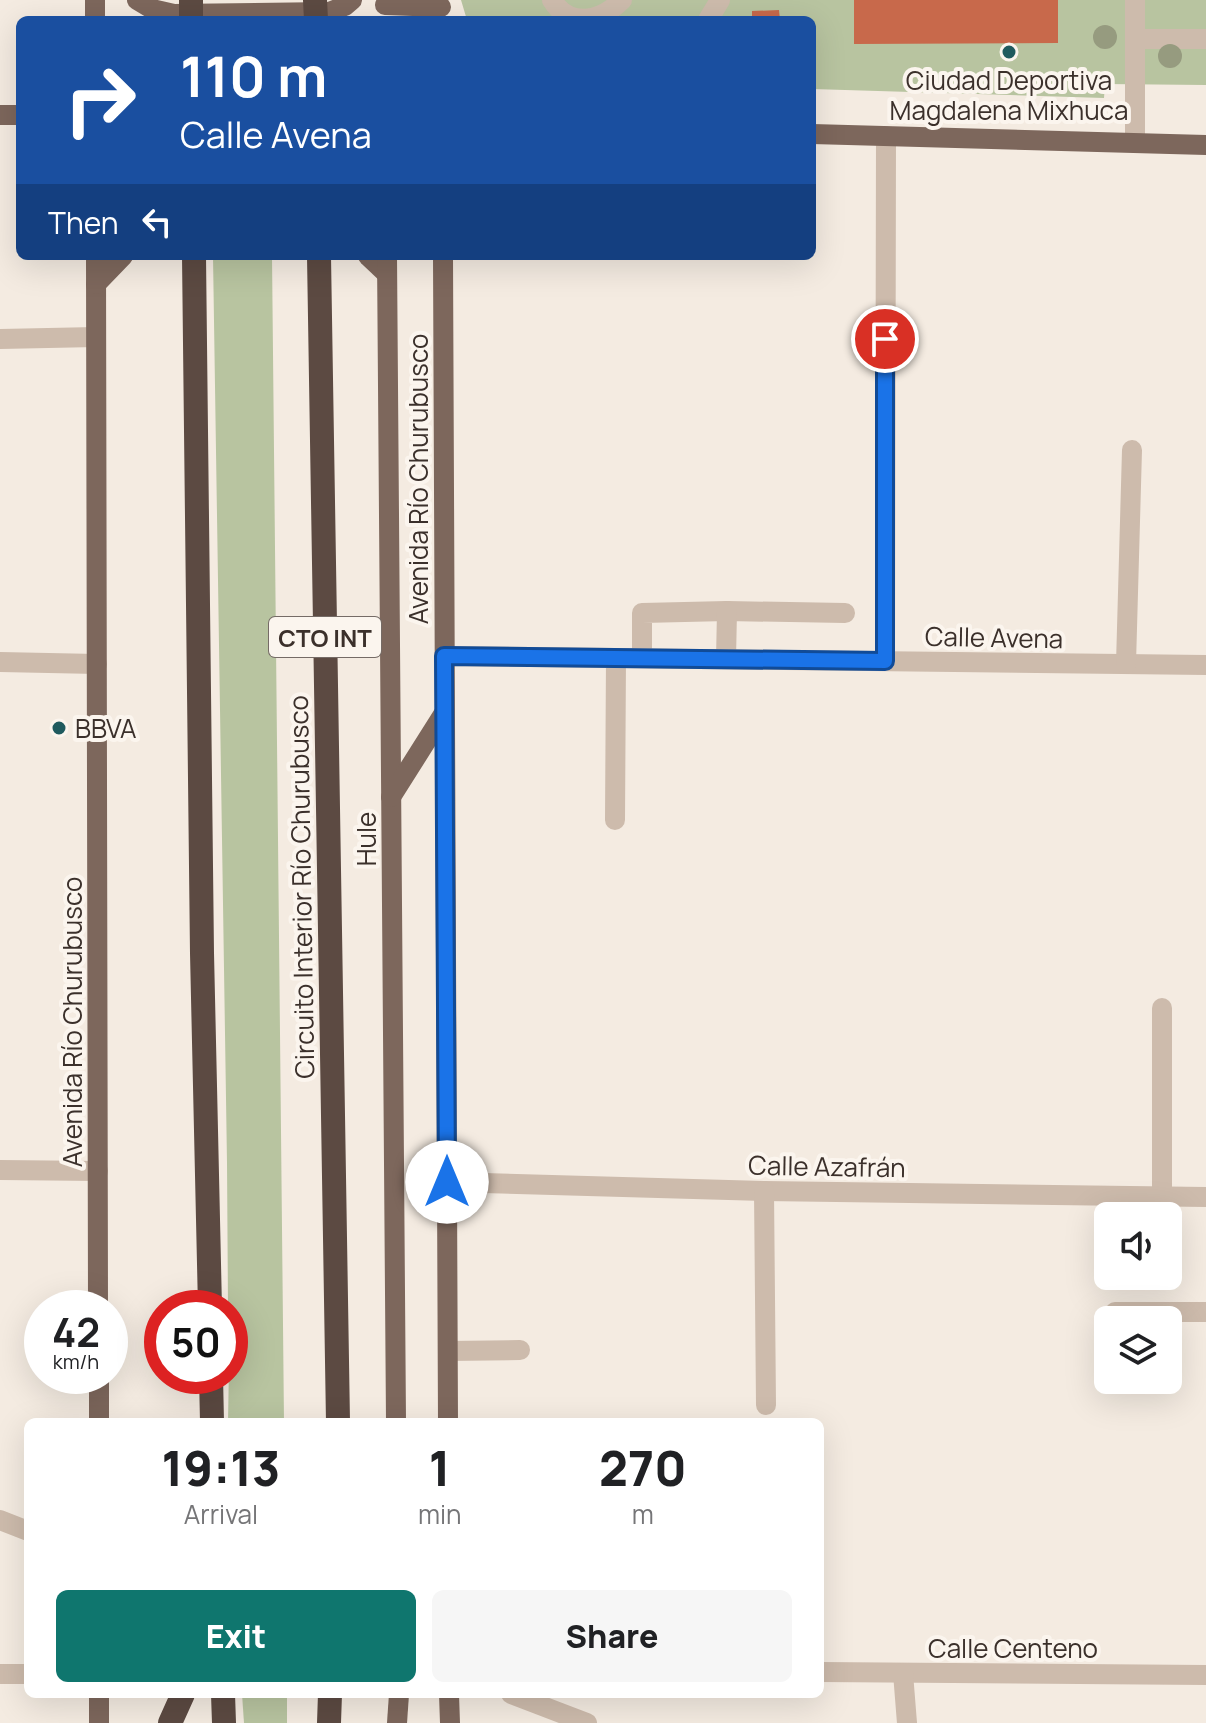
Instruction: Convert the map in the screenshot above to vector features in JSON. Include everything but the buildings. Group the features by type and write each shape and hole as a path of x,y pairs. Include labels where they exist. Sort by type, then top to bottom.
{"highway":[{"path":"194,260 202,953 210,1290"},
{"name":"Circuito Interior Río Churubusco","path":"319,260 338,1418"},
{"path":"211,1394 212,1418"},
{"path":"170,1723 181,1698"},
{"path":"223,1698 224,1723"},
{"path":"329,1723 330,1698"}],"main road":[{"path":"137,0 152,9 174,14 329,12 352,0"},
{"path":"385,8 441,9"},
{"path":"816,134 1206,145"},
{"name":"Avenida Río Churubusco","path":"96,260 98,1290"},
{"path":"96,284 119,260"},
{"name":"Avenida Río Churubusco","path":"443,260 448,1418"},
{"name":"Hule","path":"387,265 396,1418"},
{"path":"391,797 445,712"},
{"path":"99,1394 99,1418"},
{"path":"99,1698 99,1723"},
{"path":"397,1723 399,1698"},
{"path":"449,1698 450,1723"}],"street":[{"path":"552,0 563,14 571,16"},
{"path":"599,16 605,15 622,0"},
{"path":"1135,0 1135,143"},
{"path":"1135,39 1206,39"},
{"path":"885,661 886,136"},
{"path":"0,339 96,337"},
{"path":"1126,664 1132,450"},
{"path":"726,659 727,611"},
{"path":"642,658 642,613 845,613"},
{"name":"Calle Avena","path":"444,656 1206,665"},
{"path":"615,820 616,658"},
{"path":"0,662 97,664"},
{"path":"1162,1008 1162,1196"},
{"path":"0,1170 98,1171"},
{"name":"Calle Azafrán","path":"447,1182 764,1191 1206,1197"},
{"path":"764,1191 766,1405"},
{"path":"1182,1312 1206,1312"},
{"path":"448,1351 520,1350"},
{"path":"0,1520 24,1529"},
{"name":"Calle Centeno","path":"824,1672 1206,1675"},
{"path":"903,1673 907,1723"},
{"path":"0,1674 24,1674"},
{"path":"521,1698 587,1723"}],"green space":[{"name":"Ciudad Deportiva Magdalena Mixhuca","path":"461,0 1206,0 1206,85 1105,84 1104,98 816,89 816,16 466,16"},
{"path":"213,260 272,260 284,1418 228,1418 228,1394 248,1394 248,1290 228,1290"},
{"path":"242,1698 287,1698 287,1723 244,1723"}],"place":[{"name":"Ciudad Deportiva Magdalena Mixhuca","path":"1009,52"},
{"name":"BBVA","path":"59,728"}],"route":[{"path":"447,1182 444,656 885,661 885,339"}]}
